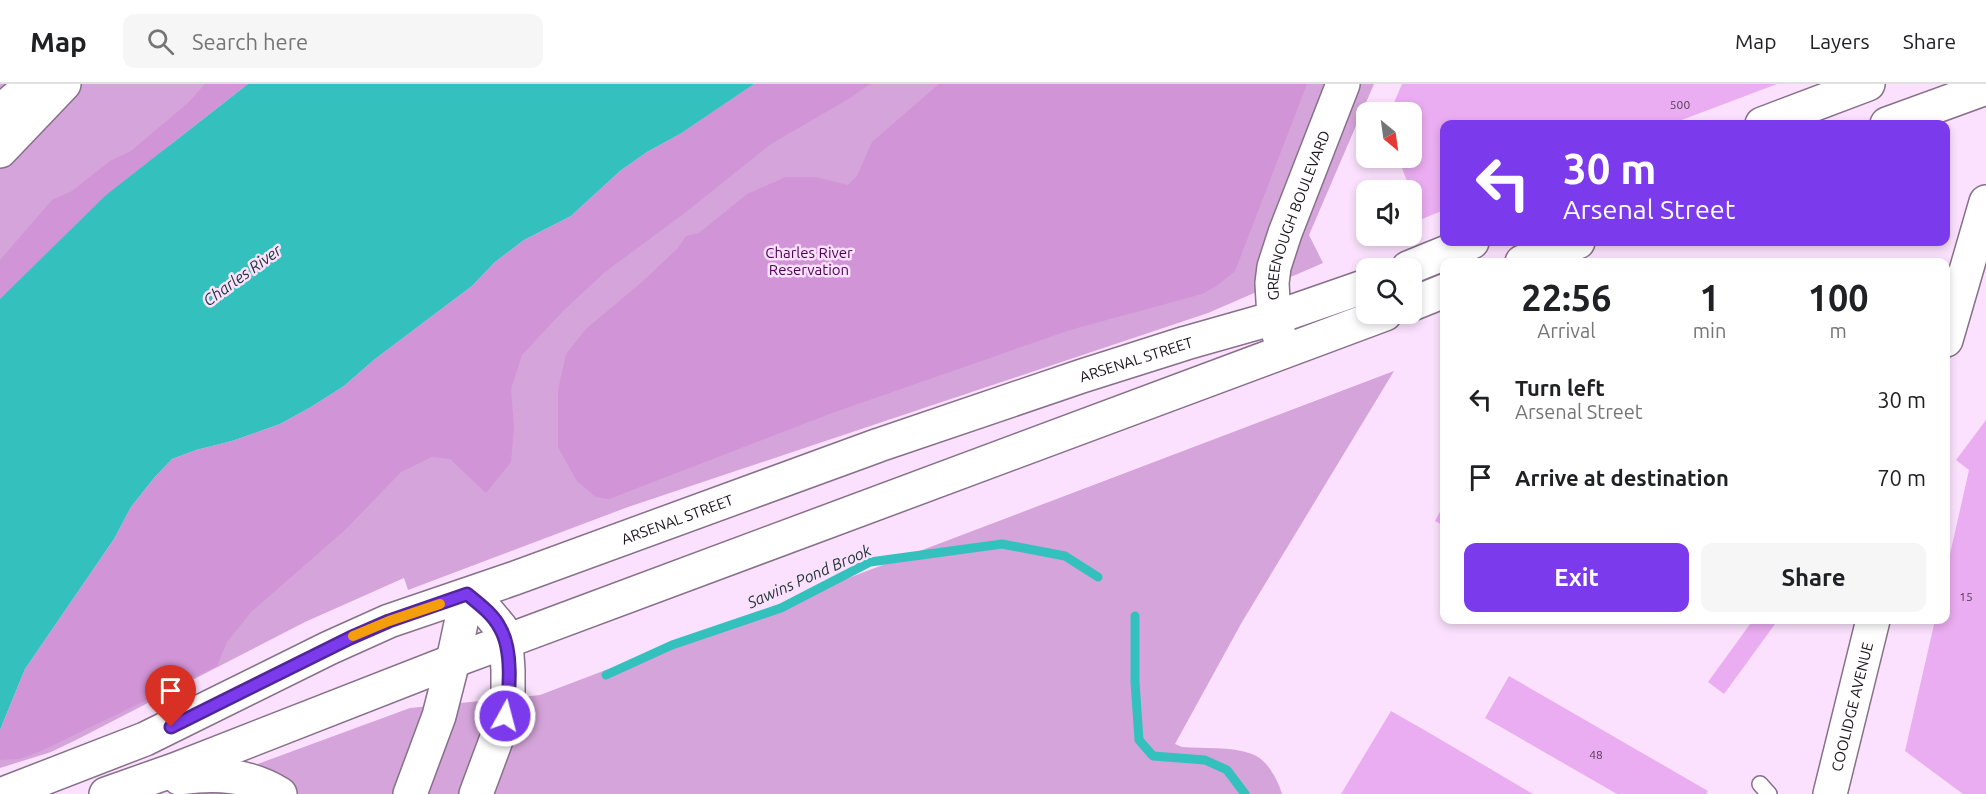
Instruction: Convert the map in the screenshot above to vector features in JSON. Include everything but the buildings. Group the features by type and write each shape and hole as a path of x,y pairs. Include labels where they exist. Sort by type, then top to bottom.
{"main road":[{"path":"0,112 32,84"},
{"path":"0,151 64,84"},
{"name":"GREENOUGH BOULEVARD","path":"1284,351 1274,318 1272,283 1274,267 1343,84"},
{"path":"1773,120 1868,84"},
{"path":"1898,120 1986,88"},
{"path":"1950,326 1986,202"},
{"path":"1422,262 1463,246"},
{"path":"1533,258 1567,246"},
{"name":"ARSENAL STREET","path":"3,794 145,739 389,621 879,445 1082,376 1274,318 1356,289"},
{"path":"1422,300 1440,293"},
{"path":"114,791 1358,324"},
{"path":"467,594 498,624 505,643 509,686 505,716 476,794"},
{"path":"411,794 439,716 467,594"},
{"name":"COOLIDGE AVENUE","path":"1830,794 1872,624"},
{"path":"114,791 174,778 220,775 248,779 280,794"}],"green space":[{"path":"0,84 248,84 177,138 0,299"},
{"path":"205,84 248,84 106,195 0,299 0,260 52,200 72,191 110,161 131,151 188,103"},
{"name":"Charles River Reservation","path":"754,84 1374,84 1366,102 1356,102 1356,126 1309,235 1323,263 1208,313 628,507 408,590 404,578 305,622 51,752 0,768 0,730 680,134"},
{"path":"754,84 870,84 771,144 686,212 605,272 563,311 522,355 511,389 514,428 511,462 486,493 450,459 432,457 401,472 345,530 251,612 227,642 217,666 41,751 19,759 0,760 0,730 25,669 114,539 131,507 172,459 280,424 344,386 375,359 472,286 495,262 524,240 571,216 620,171"},
{"path":"939,84 1307,84 1235,271 1202,294 1070,330 832,413 609,499 596,497 577,481 558,447 558,390 566,354 586,329 642,282 678,248 686,236 699,233 747,194 786,177 815,177 848,185 857,176 872,142"},
{"path":"1394,371 1242,622 1175,744 1182,747 1226,749 1252,754 1267,765 1282,794 176,794 410,708 540,695"}],"water":[{"name":"Charles River","path":"248,84 754,84 620,171 571,216 524,240 495,262 472,286 375,359 344,386 280,424 172,459 131,507 114,539 25,669 0,730 0,299 106,195"}],"waterway":[{"name":"Sawins Pond Brook","path":"606,675 672,645 781,608 870,562 1002,544 1065,556 1098,577"},
{"name":"Sawins Pond Brook","path":"1135,616 1135,682 1139,740 1153,756 1205,760 1227,770 1245,794"}],"slow traffic":[{"path":"353,636 440,604"}],"route":[{"path":"171,727 350,638 389,621 467,594 486,610 504,635 509,686 505,716"}]}
